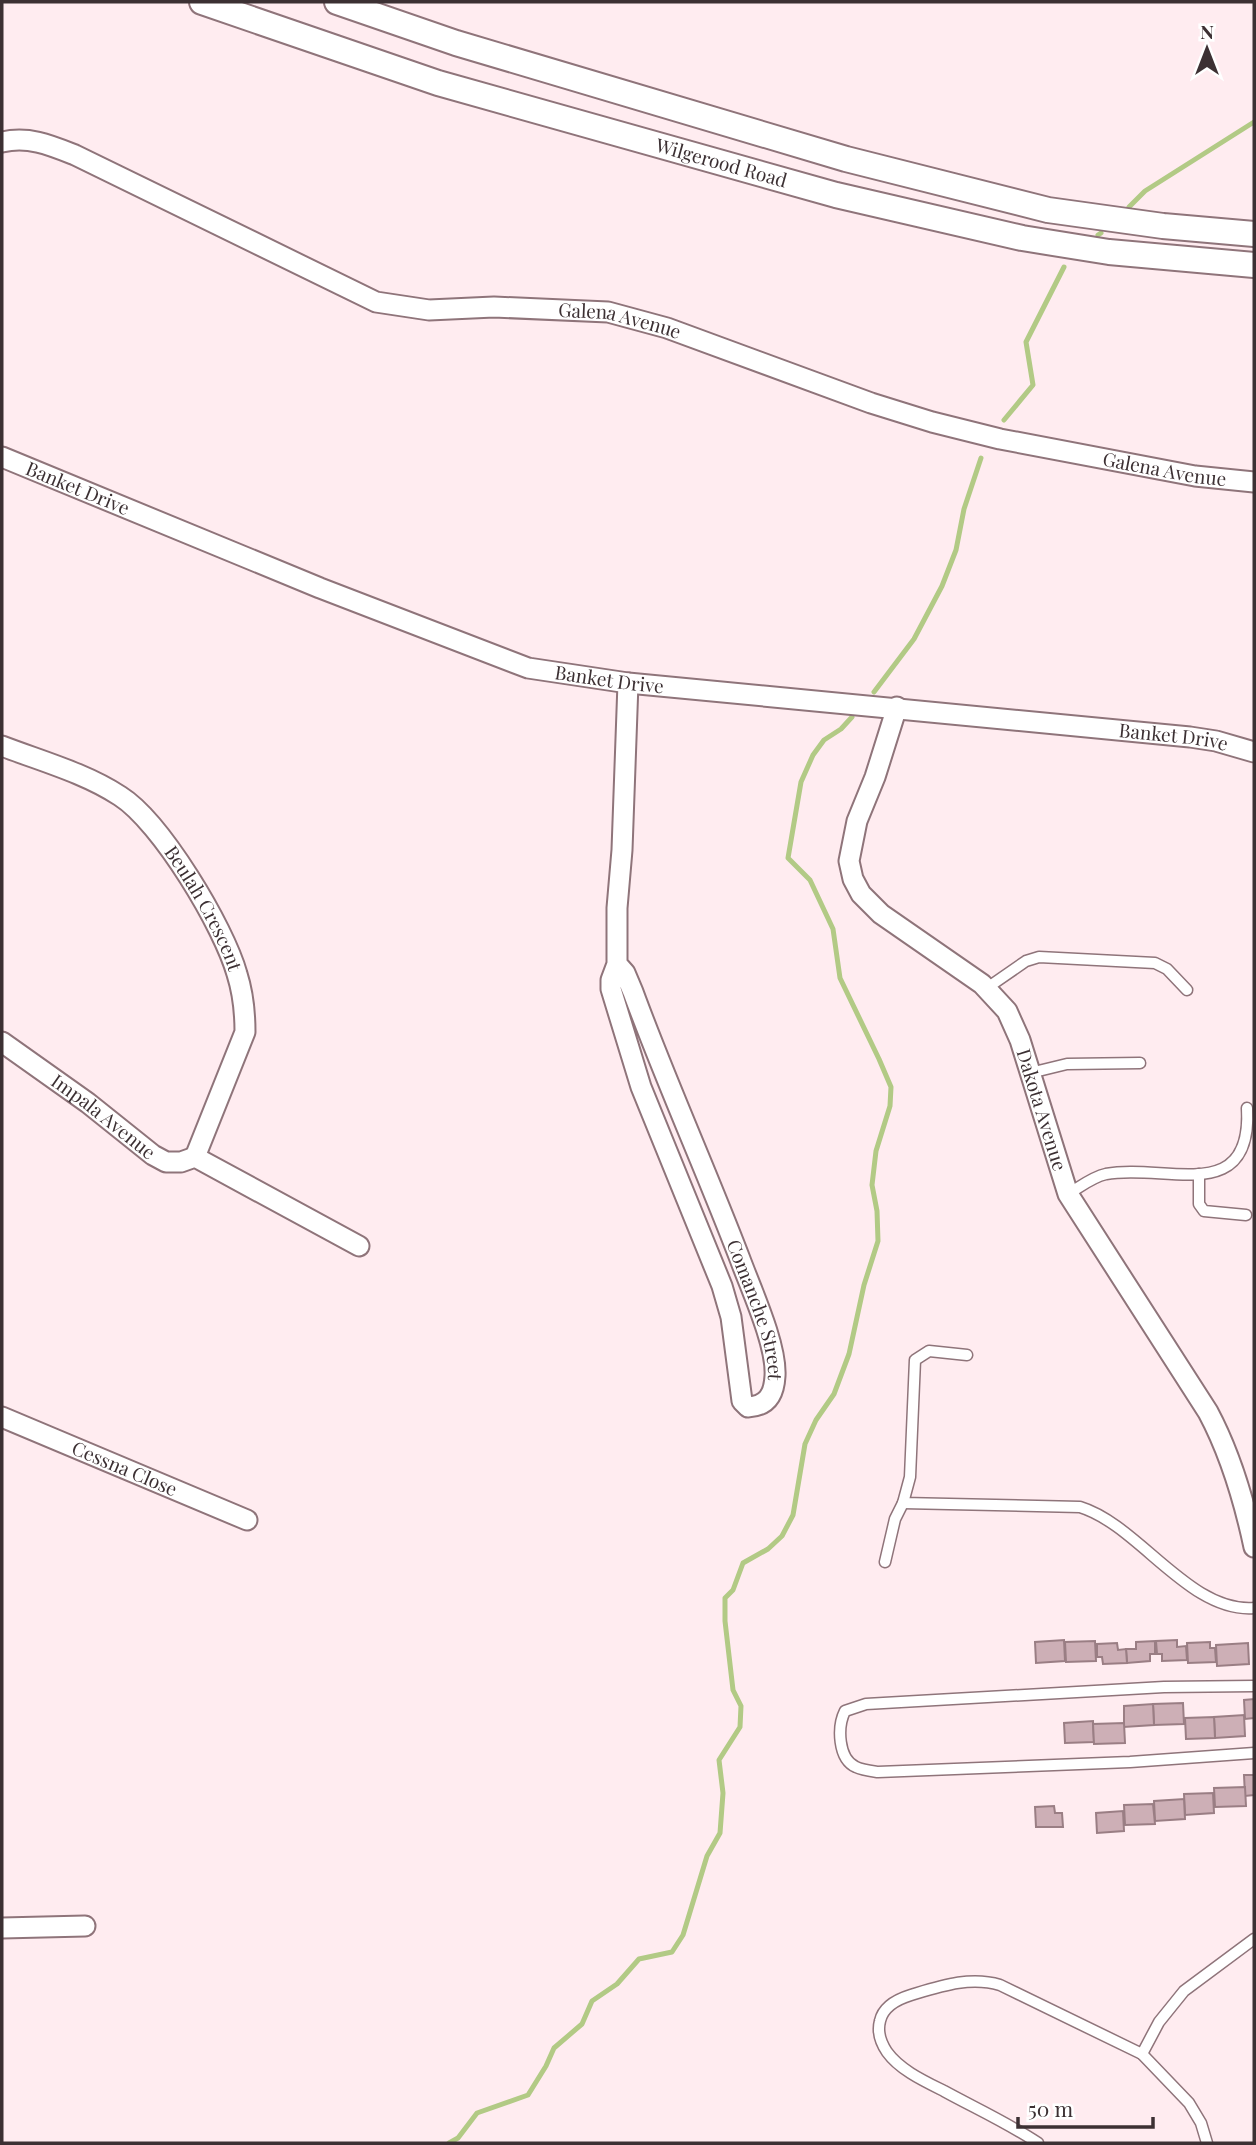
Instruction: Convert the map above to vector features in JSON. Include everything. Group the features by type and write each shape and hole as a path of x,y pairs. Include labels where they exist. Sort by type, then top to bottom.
{"street":[{"name":"Wilgerood Road","path":"202,2 438,83 836,195 1035,240 1109,252 1254,265"},
{"name":"Wilgerood Road","path":"337,2 456,43 833,155 1048,211 1163,226 1254,234"},
{"name":"Galena Avenue","path":"2,142 18,138 41,142 75,155 376,302 429,310 494,307 608,312 667,328 871,403 932,422 1000,439 1181,474 1254,482"},
{"name":"Banket Drive","path":"2,457 320,588 527,668 628,683 1216,740 1254,752"},
{"name":"Comanche Street","path":"617,964 625,973 633,992 757,1301 776,1374 772,1395 763,1405 748,1407 742,1401 731,1317 722,1286 641,1087 611,989 611,980 617,964 617,908 622,850 628,683"},
{"name":"Dakota Avenue","path":"897,707 875,777 857,821 849,861 853,879 861,894 881,914 987,988 1007,1011 1014,1024 1068,1194 1208,1412 1223,1441 1243,1497 1254,1547"},
{"name":"Beulah Crescent","path":"2,746 95,782 123,797 171,849 222,934 237,971 245,1013 245,1032 195,1157"},
{"name":"Impala Avenue","path":"2,1042 88,1103 153,1155 166,1162 181,1162 195,1157"},
{"path":"195,1157 359,1246"},
{"name":"Cessna Close","path":"2,1417 247,1520"},
{"path":"2,1928 85,1926"}],"lane":[{"path":"987,988 1027,961 1040,957 1154,963 1167,969 1187,990"},
{"path":"1030,1073 1067,1064 1140,1063"},
{"path":"1068,1194 1102,1175 1216,1172 1242,1151 1247,1138 1247,1108"},
{"path":"1199,1174 1199,1204 1204,1211 1247,1215"},
{"path":"885,1562 895,1519 903,1503 910,1477 915,1360 929,1352 967,1355"},
{"path":"903,1503 1080,1507 1116,1526 1201,1592 1220,1603 1240,1609 1254,1608"},
{"path":"1254,1686 1164,1687 866,1704 845,1711 841,1735 843,1754 849,1762 859,1768 878,1772 1130,1762 1254,1753"},
{"path":"1142,2054 1159,2022 1184,1992 1254,1940"},
{"path":"1038,2143 921,2080 895,2061 886,2051 880,2037 879,2025 884,2011 894,2003 919,1993 969,1980 987,1981 1014,1991 1142,2054 1189,2102 1201,2123 1207,2143"}],"building":[{"path":"1064,1640 1065,1661 1036,1663 1035,1642"},
{"path":"1177,1640 1177,1647 1186,1646 1187,1660 1162,1661 1162,1654 1157,1654 1156,1641"},
{"path":"1095,1641 1096,1661 1066,1662 1065,1642"},
{"path":"1155,1641 1155,1654 1150,1654 1150,1661 1127,1663 1126,1649 1136,1649 1136,1642"},
{"path":"1210,1642 1210,1648 1215,1648 1216,1662 1188,1663 1187,1643"},
{"path":"1117,1643 1118,1650 1126,1649 1127,1663 1103,1664 1102,1657 1097,1657 1097,1644"},
{"path":"1248,1643 1249,1664 1217,1666 1216,1645"},
{"path":"1254,1699 1254,1718 1245,1719 1244,1700"},
{"path":"1183,1703 1184,1724 1154,1725 1153,1704"},
{"path":"1153,1704 1154,1725 1124,1727 1124,1706"},
{"path":"1244,1715 1245,1736 1215,1738 1214,1717"},
{"path":"1214,1717 1215,1738 1186,1739 1185,1718"},
{"path":"1093,1721 1094,1742 1065,1743 1064,1723"},
{"path":"1124,1723 1125,1743 1094,1744 1093,1724"},
{"path":"1244,1775 1254,1775 1254,1795 1245,1796"},
{"path":"1245,1787 1246,1806 1215,1807 1214,1788"},
{"path":"1213,1793 1214,1813 1185,1815 1184,1794"},
{"path":"1184,1799 1185,1819 1155,1821 1154,1801"},
{"path":"1153,1804 1155,1824 1125,1825 1124,1805"},
{"path":"1054,1806 1055,1813 1062,1813 1063,1827 1036,1827 1035,1807"},
{"path":"1123,1811 1124,1831 1097,1833 1096,1813"}],"waterway":[{"path":"1129,207 1145,191 1254,122"},
{"path":"1004,420 1033,385 1026,342 1064,267"},
{"path":"874,692 914,639 942,586 956,550 964,509 981,458"},
{"path":"449,2143 458,2138 477,2113 528,2095 554,2048 582,2024 592,2001 617,1984 639,1959 672,1952 683,1935 707,1856 720,1833 723,1793 719,1760 740,1727 741,1706 733,1690 725,1598 733,1590 743,1563 768,1549 782,1536 793,1515 805,1444 816,1420 834,1394 849,1354 864,1285 878,1241 877,1211 872,1185 876,1151 890,1106 891,1087 840,978 833,929 810,880 788,858 801,782 813,755 824,740 841,729 852,717"}]}
